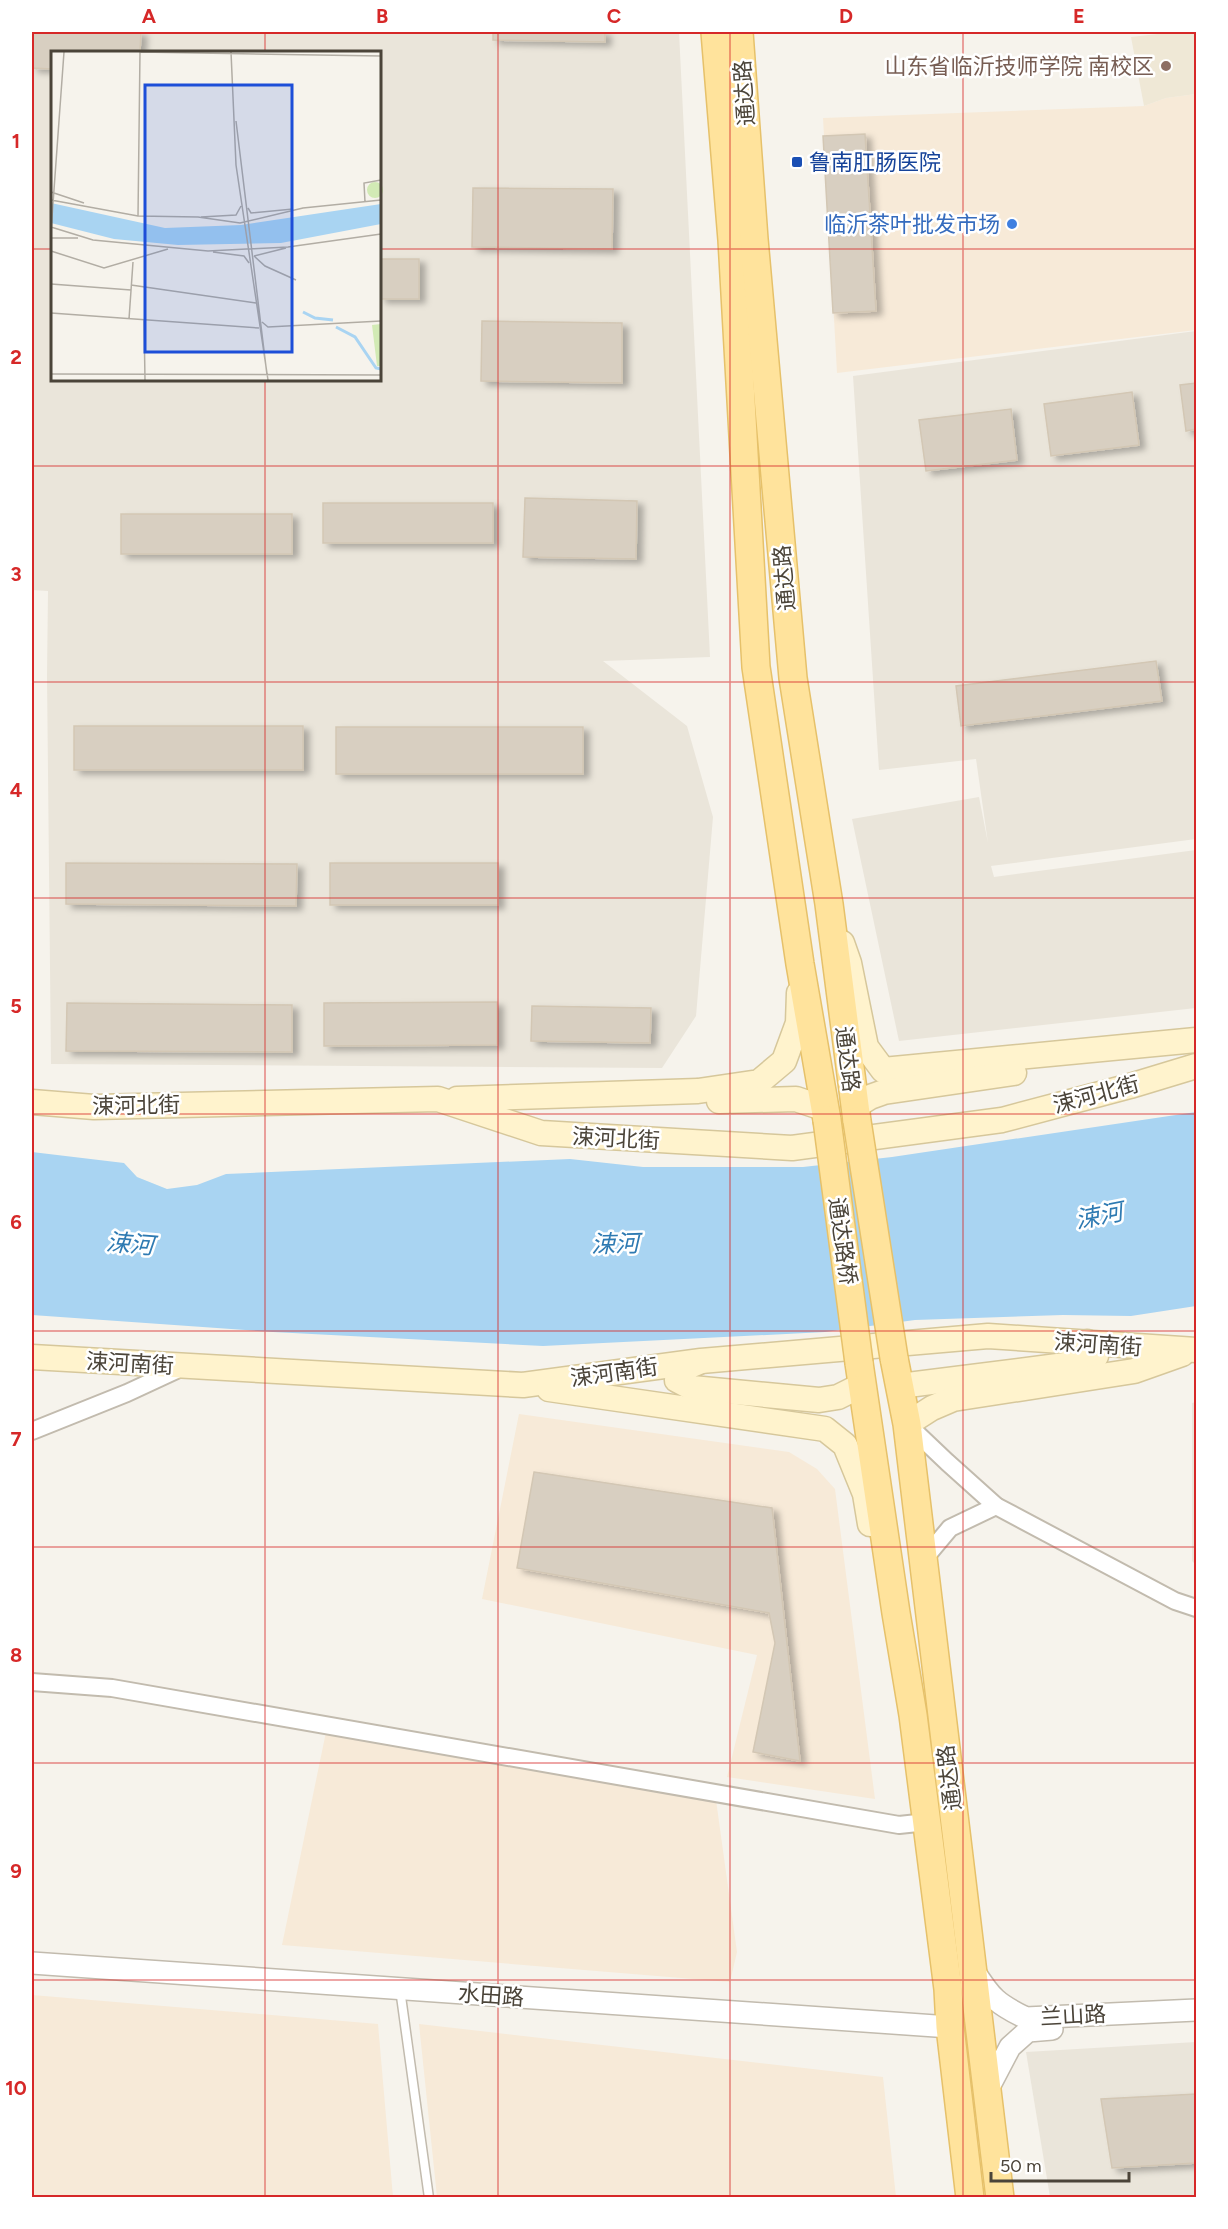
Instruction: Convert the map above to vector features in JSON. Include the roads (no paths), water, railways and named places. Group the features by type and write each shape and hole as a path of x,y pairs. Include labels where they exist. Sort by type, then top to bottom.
{"main road":[{"name":"通达路","path":"715,32 732,240 756,668 800,964 826,1115"},
{"name":"通达路","path":"739,32 754,239 793,678 829,904 856,1114"},
{"path":"829,904 849,963 867,1047 883,1070 1197,1040"},
{"path":"438,1099 698,1091 759,1082 784,1061 798,1023 800,964"},
{"path":"856,1114 870,1097 884,1092 998,1075 1132,1060 1142,1063 1142,1073 1130,1086"},
{"name":"涑河北街","path":"32,1102 94,1107 438,1099 541,1133 792,1148 1002,1120 1197,1066"},
{"path":"562,1135 554,1128 552,1119 554,1111 562,1106 796,1099 826,1115"},
{"name":"通达路桥","path":"856,1114 894,1358"},
{"name":"通达路桥","path":"826,1115 860,1374"},
{"name":"涑河南街","path":"32,1357 523,1385 701,1361 988,1336 1193,1351"},
{"path":"900,1386 1072,1364 1096,1356 1087,1342"},
{"path":"908,1424 932,1408 953,1399 1134,1371 1193,1351"},
{"name":"通达路","path":"894,1358 908,1424 1000,2198"},
{"path":"701,1361 678,1371 677,1380 692,1388 819,1400 838,1397 860,1374"},
{"name":"通达路","path":"860,1374 913,1715 948,1989 950,2027 970,2198"},
{"path":"523,1385 825,1429 845,1445 865,1494 880,1580 896,1613"}],"street":[{"path":"32,1431 127,1393 186,1366"},
{"path":"908,1424 996,1506 1175,1601 1197,1608"},
{"path":"924,1558 950,1528 996,1506"},
{"path":"32,1682 112,1688 899,1825 927,1822"},
{"name":"水田路","path":"32,1963 950,2027"},
{"name":"兰山路","path":"972,1968 988,1994 1006,2008 1026,2018 1197,2010"},
{"name":"兰山路","path":"988,2089 1010,2047 1028,2031 1197,2021"}],"lane":[{"path":"400,1989 429,2198"}],"water":[{"name":"涑河","path":"1196,1112 1196,1306 1131,1316 1063,1315 915,1320 825,1332 543,1346 273,1332 32,1315 32,1152 124,1163 137,1177 167,1189 197,1185 226,1174 570,1159 643,1167 803,1167 892,1157"}],"place":[{"name":"山东省临沂技师学院 南校区","path":"1166,66"},
{"name":"鲁南肛肠医院","path":"797,162"},
{"name":"临沂茶叶批发市场","path":"1012,224"}]}
